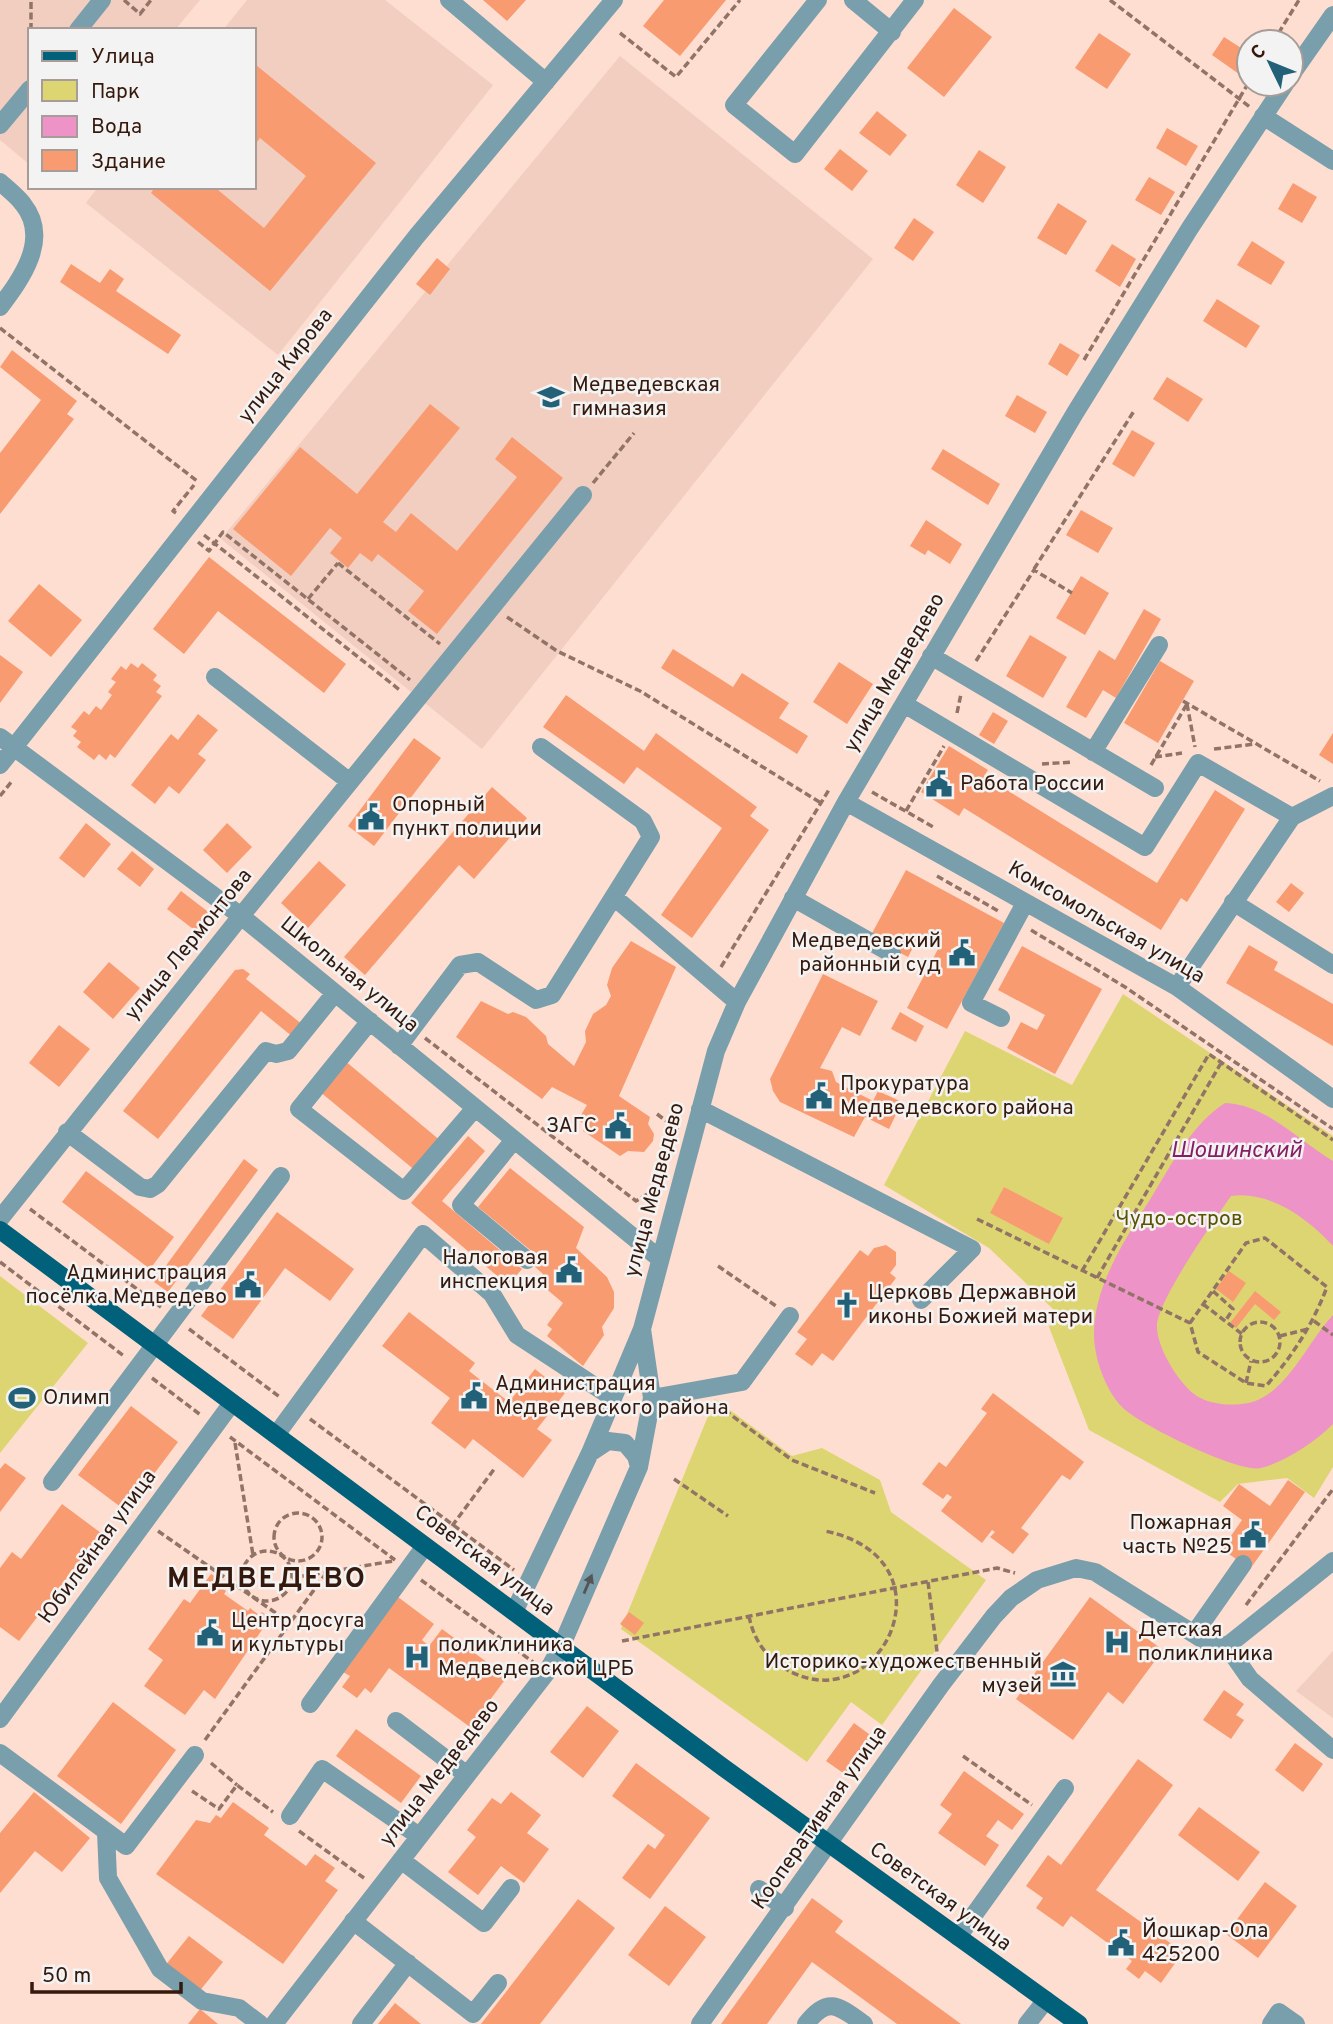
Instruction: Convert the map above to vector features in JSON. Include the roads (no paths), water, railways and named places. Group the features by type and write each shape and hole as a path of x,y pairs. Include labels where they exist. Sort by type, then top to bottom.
{"main road":[{"name":"Советская улица","path":"0,1230 829,1845 1079,2024"}],"street":[{"path":"80,28 102,0"},
{"path":"449,0 546,82"},
{"name":"улица Кирова","path":"0,765 7,742 191,525 416,237 614,0"},
{"path":"818,0 734,106 795,154 915,0"},
{"path":"853,0 892,32"},
{"path":"1305,55 1333,15"},
{"path":"0,125 28,91"},
{"name":"улица Медведево","path":"513,1612 590,1453 642,1329 716,1051 737,1002 846,802 1075,413 1275,98"},
{"path":"1263,116 1333,161"},
{"path":"0,181 25,206 35,238 26,272 0,307"},
{"name":"улица Лермонтова","path":"0,1219 67,1132 583,495"},
{"path":"1093,752 1159,645"},
{"path":"931,656 1148,784"},
{"path":"215,677 350,782"},
{"path":"904,704 1144,848 1198,763 1292,817"},
{"name":"Школьная улица","path":"7,742 241,916 660,1259"},
{"path":"400,1046 460,965 478,962 536,1000 552,995 651,837 643,821 541,747"},
{"path":"1177,987 1292,817 1328,789"},
{"name":"Комсомольская улица","path":"846,802 1177,987 1333,1099"},
{"path":"615,898 737,1002"},
{"path":"793,898 892,954"},
{"path":"1233,902 1333,965"},
{"path":"1001,1018 971,1003 1025,903"},
{"path":"67,1132 140,1187 150,1189 158,1184 266,1051 276,1054 288,1051 335,993"},
{"path":"370,1021 299,1109 404,1191 475,1108"},
{"path":"700,1109 972,1249 921,1300"},
{"path":"514,1140 461,1205 527,1260"},
{"path":"52,1482 281,1176"},
{"path":"276,1435 423,1234 492,1294 517,1335 613,1398"},
{"path":"652,1398 742,1382 790,1316"},
{"name":"улица Медведево","path":"274,2024 547,1672 561,1647 639,1467 652,1398 642,1329"},
{"name":"Юбилейная улица","path":"0,1719 232,1403"},
{"path":"590,1453 608,1441 625,1443 636,1456 639,1467"},
{"path":"310,1704 401,1565 425,1546"},
{"path":"1332,1563 1227,1646 1250,1679 1333,1750"},
{"path":"1194,1634 1243,1564"},
{"name":"Кооперативная улица","path":"700,2024 941,1685 1011,1598 1037,1580 1076,1568 1095,1572 1210,1644 1227,1646"},
{"path":"397,1721 467,1775"},
{"path":"0,1754 126,1846 195,1755"},
{"path":"290,1816 322,1769 419,1836"},
{"path":"958,1937 1065,1788"},
{"path":"106,1832 108,1878 160,1969 202,2001 239,2008 260,2024"},
{"path":"401,1860 484,1923 511,1888"},
{"path":"759,1889 785,1908"},
{"path":"353,1921 473,2014 498,1983"},
{"path":"360,2024 408,1964"},
{"path":"1027,2024 1046,2000"},
{"path":"806,2024 814,2013 828,2005 839,2006 864,2024"},
{"path":"1271,2024 1279,2012 1296,2024"}],"water":[{"name":"Шошинский","path":"1225,1103 1240,1105 1268,1117 1333,1161 1333,1246 1300,1217 1274,1202 1260,1197 1231,1196 1177,1279 1157,1325 1164,1353 1188,1388 1208,1401 1235,1405 1260,1399 1281,1383 1333,1315 1333,1424 1300,1450 1261,1468 1250,1468 1212,1456 1148,1425 1122,1407 1098,1363 1094,1334 1099,1298 1122,1246 1183,1146 1202,1122"}],"place":[{"name":"Медведевская гимназия","path":"551,397"},
{"name":"Работа России","path":"939,784"},
{"name":"Опорный пункт полиции","path":"371,817"},
{"name":"Медведевский районный суд","path":"962,953"},
{"name":"Прокуратура Медведевского района","path":"819,1096"},
{"name":"ЗАГС","path":"618,1126"},
{"name":"Налоговая инспекция","path":"569,1270"},
{"name":"Администрация посёлка Медведево","path":"248,1285"},
{"name":"Церковь Державной иконы Божией матери","path":"847,1305"},
{"name":"Администрация Медведевского района","path":"474,1396"},
{"name":"Олимп","path":"22,1398"},
{"name":"Пожарная часть №25","path":"1253,1535"},
{"name":"Центр досуга и культуры","path":"210,1633"},
{"name":"Детская поликлиника","path":"1117,1642"},
{"name":"поликлиника Медведевской ЦРБ","path":"417,1657"},
{"name":"Историко-художественный музей","path":"1063,1674"},
{"name":"Йошкар-Ола 425200","path":"1121,1943"}],"district":[{"name":"МЕДВЕДЕВО","path":"267,1580"}],"park label":[{"name":"Чудо-остров","path":"1179,1219"}]}
